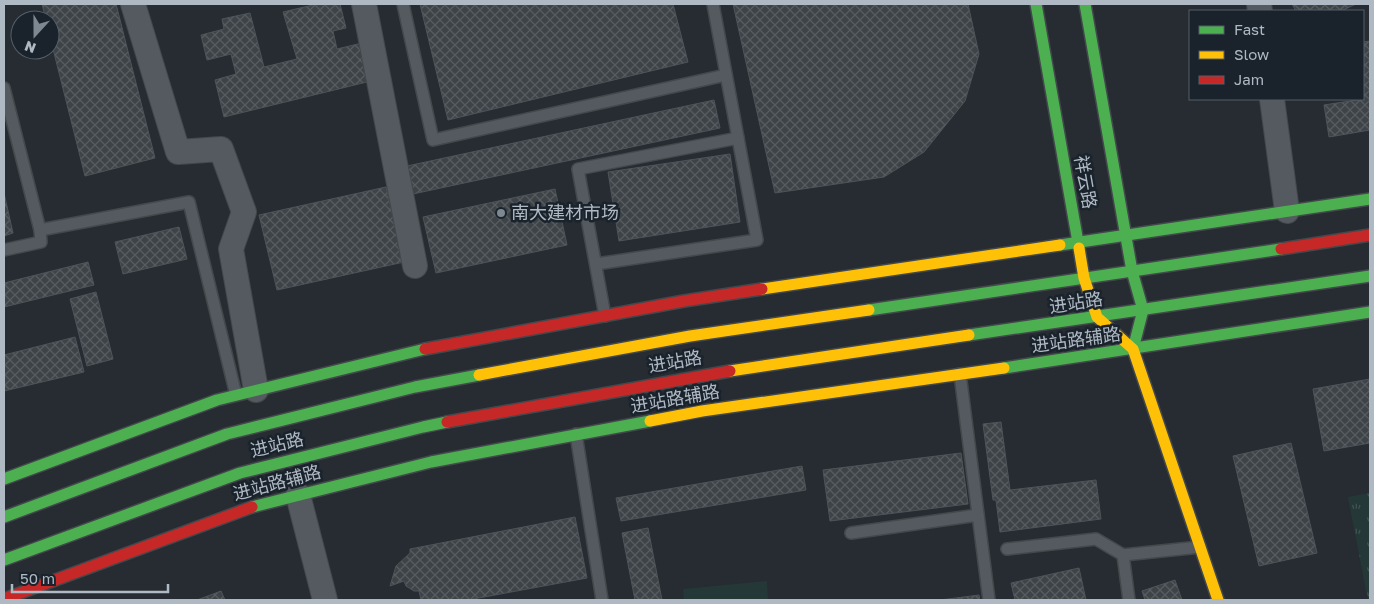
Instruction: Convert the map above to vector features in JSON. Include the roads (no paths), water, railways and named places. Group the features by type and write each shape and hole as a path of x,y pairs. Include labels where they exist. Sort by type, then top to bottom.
{"main road":[{"name":"祥云路","path":"1036,4 1084,278 1097,317 1133,349 1218,600"},
{"name":"祥云路","path":"1084,4 1132,271 1144,310"},
{"path":"4,479 217,400 407,352 684,301 1370,199"},
{"name":"进站路","path":"4,517 228,434 414,387 690,336 1370,235"},
{"name":"进站路","path":"4,560 240,472 423,427 696,376 1370,276"},
{"path":"1133,349 1144,310"},
{"name":"进站路辅路","path":"4,599 251,507 431,462 702,411 1133,349 1370,312"}],"street":[{"path":"133,4 178,152 222,149 244,212 231,249 246,393"},
{"path":"364,4 415,266"},
{"path":"1272,100 1286,211"},
{"path":"298,495 325,600"}],"lane":[{"path":"402,4 433,140 726,75"},
{"path":"596,264 757,240 713,4"},
{"path":"4,88 40,230 41,242 4,250"},
{"path":"605,316 578,169 738,138"},
{"path":"40,230 189,202 246,393"},
{"path":"960,374 989,600"},
{"path":"576,434 602,600"},
{"path":"851,533 978,515"},
{"path":"1007,549 1096,539 1123,556 1200,547"},
{"path":"1123,556 1129,600"}],"place":[{"name":"南大建材市场","path":"501,213"}]}
